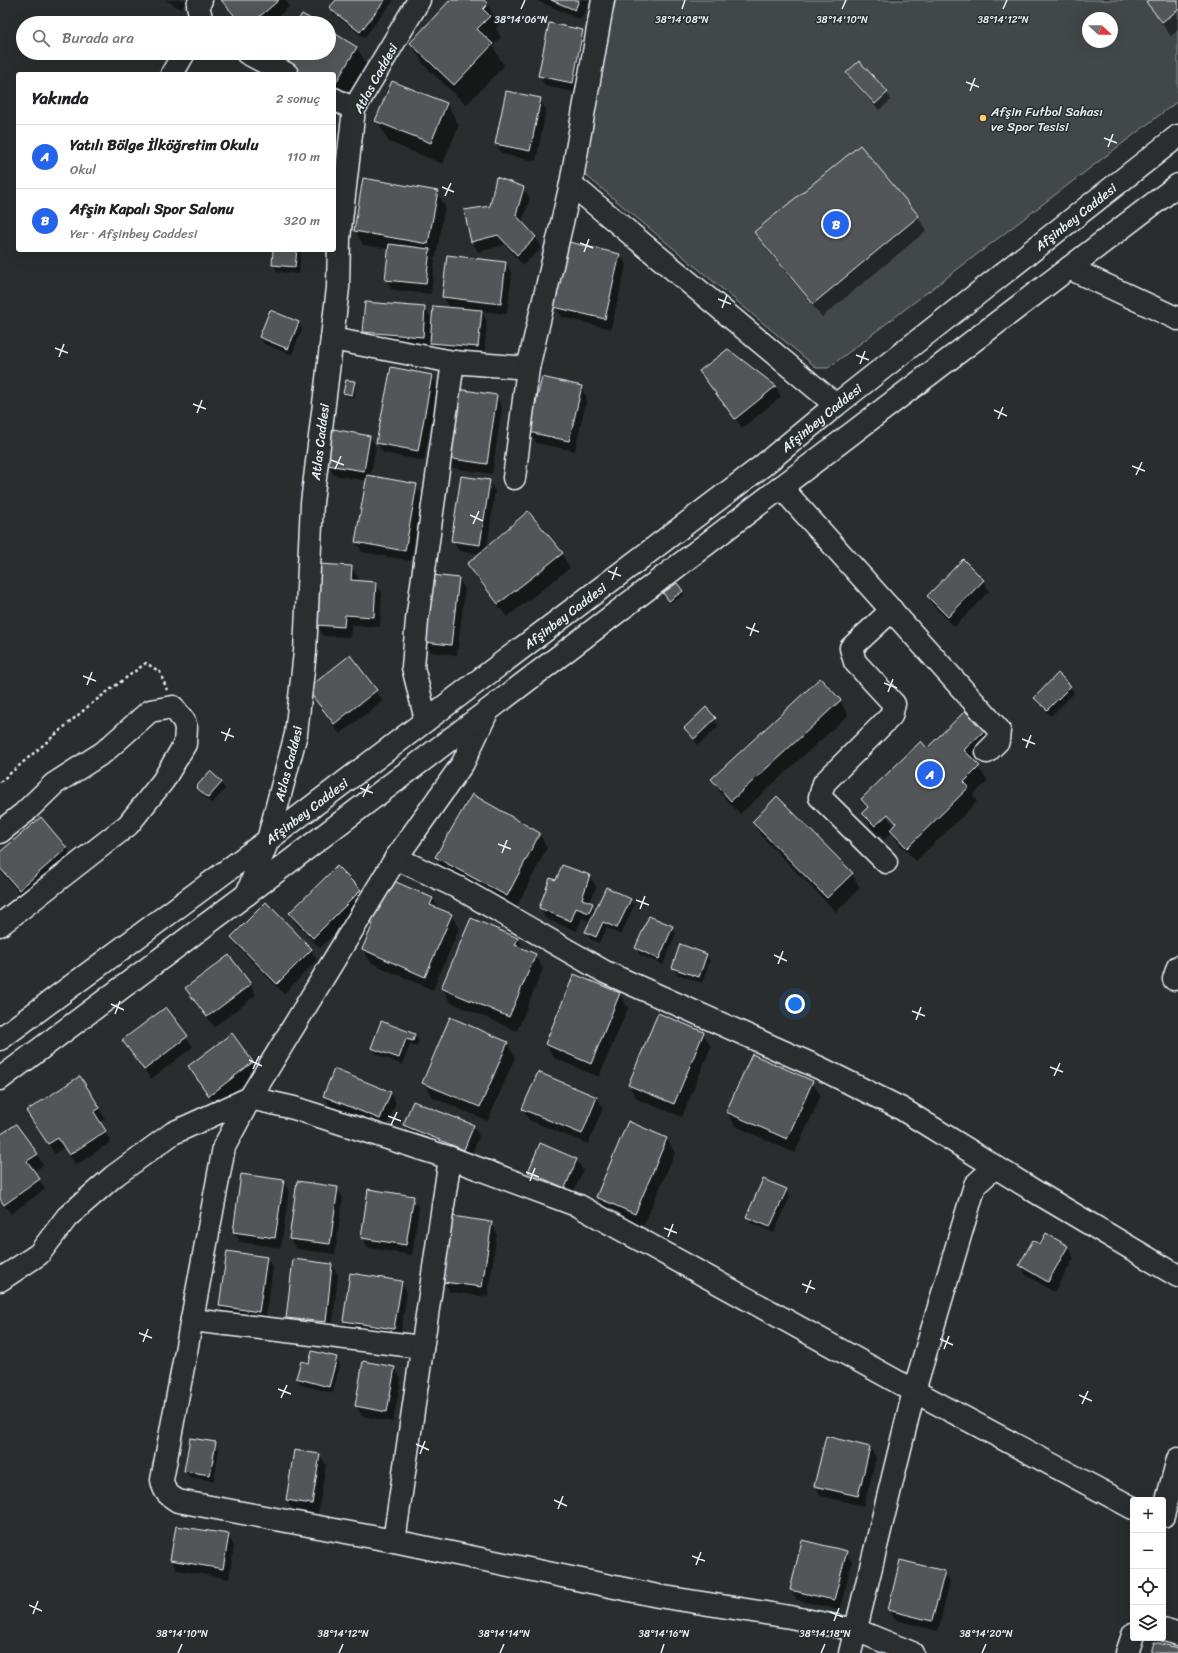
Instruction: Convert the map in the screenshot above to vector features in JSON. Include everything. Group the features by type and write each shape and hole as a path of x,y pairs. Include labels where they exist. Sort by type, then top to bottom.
{"street":[{"path":"200,16 198,5 201,0"},
{"name":"Atlas Caddesi","path":"247,894 268,840 296,734 305,652 312,503 338,288 341,166 354,109 419,0"},
{"path":"514,478 528,368 571,184 603,0"},
{"path":"173,72 180,60"},
{"path":"260,60 283,72"},
{"path":"336,100 354,109"},
{"name":"Afşinbey Caddesi","path":"0,1039 268,840 761,467 836,405 1178,136"},
{"path":"571,184 836,405"},
{"path":"0,1079 487,712 1178,185"},
{"path":"1069,268 1178,319"},
{"path":"332,339 453,362 528,368"},
{"path":"426,720 413,667 417,620 453,362"},
{"path":"781,487 999,730 998,740 988,752"},
{"path":"886,862 820,797 824,783 891,716 894,704 855,662 851,648 892,610"},
{"path":"0,832 24,813 54,784 104,752 150,711 173,707 184,721 186,728 185,744 163,781 128,825 0,925"},
{"path":"487,712 463,763 396,858 250,1098 224,1147 162,1480 163,1490 178,1501 394,1541 658,1596 790,1617 856,1630 912,1653"},
{"path":"396,858 459,888 605,972 822,1069 895,1106 1178,1276"},
{"path":"0,1280 39,1254 67,1217 114,1176 173,1133 250,1098 294,1108 450,1158 579,1206 914,1391 1130,1506"},
{"path":"394,1541 450,1158"},
{"path":"850,1653 914,1391 975,1185 995,1167"},
{"path":"192,1320 422,1347"},
{"path":"1166,1505 1178,1459"},
{"path":"1166,1630 1178,1634"},
{"path":"1127,1653 1131,1641"}],"path":[{"path":"0,782 85,709 146,663 160,672 173,707"}],"shaded area":[{"path":"616,0 1178,0 1178,101 828,368 817,368 576,167"}],"building":[{"path":"221,0 279,0 260,16 235,16"},
{"path":"336,0 385,0 360,32 329,8"},
{"path":"450,0 484,0 488,4 483,9 490,16 477,29 493,44 454,85 410,43"},
{"path":"551,0 579,0 575,10"},
{"path":"1149,0 1178,0 1178,10 1162,22 1146,2"},
{"path":"549,23 583,30 573,83 538,76"},
{"path":"336,34 357,47 336,83 336,72 290,72 273,62 274,60 336,60"},
{"path":"859,61 888,92 875,104 846,73"},
{"path":"392,81 447,103 431,143 375,121"},
{"path":"506,91 541,98 530,151 495,144"},
{"path":"860,145 919,216 813,304 754,232"},
{"path":"496,177 524,187 516,215 536,237 517,255 498,235 471,242 464,210 490,206"},
{"path":"363,178 438,191 428,244 354,231"},
{"path":"569,242 620,254 605,319 554,307"},
{"path":"389,244 430,249 426,284 385,280"},
{"path":"273,252 297,252 295,267 272,265"},
{"path":"447,255 506,262 501,304 442,297"},
{"path":"365,302 425,307 423,337 362,332"},
{"path":"433,306 482,310 478,347 430,343"},
{"path":"270,310 299,322 288,349 259,337"},
{"path":"728,349 776,386 735,419 699,371"},
{"path":"391,367 432,375 418,451 376,443"},
{"path":"542,377 582,386 569,441 529,432"},
{"path":"346,380 355,381 352,395 343,393"},
{"path":"457,389 497,395 487,464 446,458"},
{"path":"333,429 370,436 364,471 327,465"},
{"path":"367,475 417,484 405,551 355,542"},
{"path":"461,476 490,480 480,545 451,541"},
{"path":"528,511 563,553 498,604 467,564"},
{"path":"963,559 984,580 948,617 927,596"},
{"path":"319,564 352,566 351,580 376,582 374,617 345,615 344,627 316,625"},
{"path":"432,575 459,578 451,645 424,642"},
{"path":"677,583 683,591 669,601 663,593"},
{"path":"350,655 377,690 334,724 307,689"},
{"path":"1058,673 1071,686 1047,710 1034,698"},
{"path":"820,678 841,700 731,801 711,779"},
{"path":"706,707 716,718 694,739 684,728"},
{"path":"965,711 984,731 964,750 980,766 964,782 969,787 907,848 890,830 896,823 888,814 875,826 862,813 868,807 861,799 921,741 927,748"},
{"path":"210,771 222,782 208,798 196,787"},
{"path":"472,794 540,833 507,896 435,857"},
{"path":"777,796 853,873 827,898 752,822"},
{"path":"41,817 67,848 19,890 0,868 0,852"},
{"path":"562,865 590,875 582,899 593,903 589,913 576,908 571,921 539,908 550,878 556,880"},
{"path":"337,866 361,890 313,938 289,913"},
{"path":"389,879 433,898 430,905 452,914 425,977 362,949 373,924 370,923"},
{"path":"606,887 631,899 617,928 603,922 596,937 585,932"},
{"path":"266,902 312,949 277,984 231,937"},
{"path":"649,916 673,926 659,959 635,948"},
{"path":"471,918 518,938 515,945 536,954 509,1017 441,988"},
{"path":"680,944 707,954 699,977 672,968"},
{"path":"229,955 251,984 207,1017 185,988"},
{"path":"574,974 620,993 591,1064 545,1044"},
{"path":"166,1007 188,1036 144,1070 122,1040"},
{"path":"658,1013 704,1032 674,1104 628,1085"},
{"path":"450,1017 508,1042 480,1107 422,1083"},
{"path":"381,1021 415,1034 413,1041 406,1039 399,1058 371,1048"},
{"path":"232,1033 253,1062 209,1096 188,1066"},
{"path":"752,1054 813,1081 787,1139 726,1112"},
{"path":"334,1069 391,1092 380,1119 323,1096"},
{"path":"538,1072 597,1097 582,1134 522,1109"},
{"path":"80,1076 100,1108 94,1112 106,1131 69,1155 58,1138 48,1144 26,1111"},
{"path":"413,1101 474,1125 464,1150 403,1125"},
{"path":"628,1121 667,1138 635,1214 596,1197"},
{"path":"16,1124 38,1154 27,1161 40,1179 4,1205 0,1199 0,1135"},
{"path":"540,1143 577,1159 565,1188 528,1172"},
{"path":"241,1174 284,1180 275,1238 233,1232"},
{"path":"763,1179 787,1189 770,1227 746,1217"},
{"path":"297,1181 338,1187 330,1244 289,1239"},
{"path":"368,1189 414,1196 406,1245 361,1238"},
{"path":"452,1216 492,1222 482,1287 443,1282"},
{"path":"1046,1233 1068,1246 1048,1282 1019,1265 1033,1240 1040,1244"},
{"path":"227,1251 267,1257 259,1312 219,1306"},
{"path":"293,1259 332,1264 326,1322 286,1318"},
{"path":"350,1273 402,1281 394,1329 343,1321"},
{"path":"312,1351 337,1357 329,1387 296,1378 301,1361 309,1363"},
{"path":"363,1361 395,1367 387,1412 355,1406"},
{"path":"826,1436 870,1447 858,1496 814,1486"},
{"path":"190,1438 216,1442 210,1475 184,1471"},
{"path":"294,1450 320,1454 312,1504 286,1500"},
{"path":"176,1526 229,1534 223,1569 170,1560"},
{"path":"802,1540 847,1551 834,1600 790,1590"},
{"path":"900,1560 945,1571 932,1621 888,1610"},
{"path":"1154,1642 1178,1648 1178,1653 1151,1653"}],"place":[{"name":"Afşin Futbol Sahası ve Spor Tesisi","path":"983,118"},
{"name":"Afşin Kapalı Spor Salonu","path":"836,224"},
{"name":"Yatılı Bölge İlköğretim Okulu","path":"930,774"}]}
